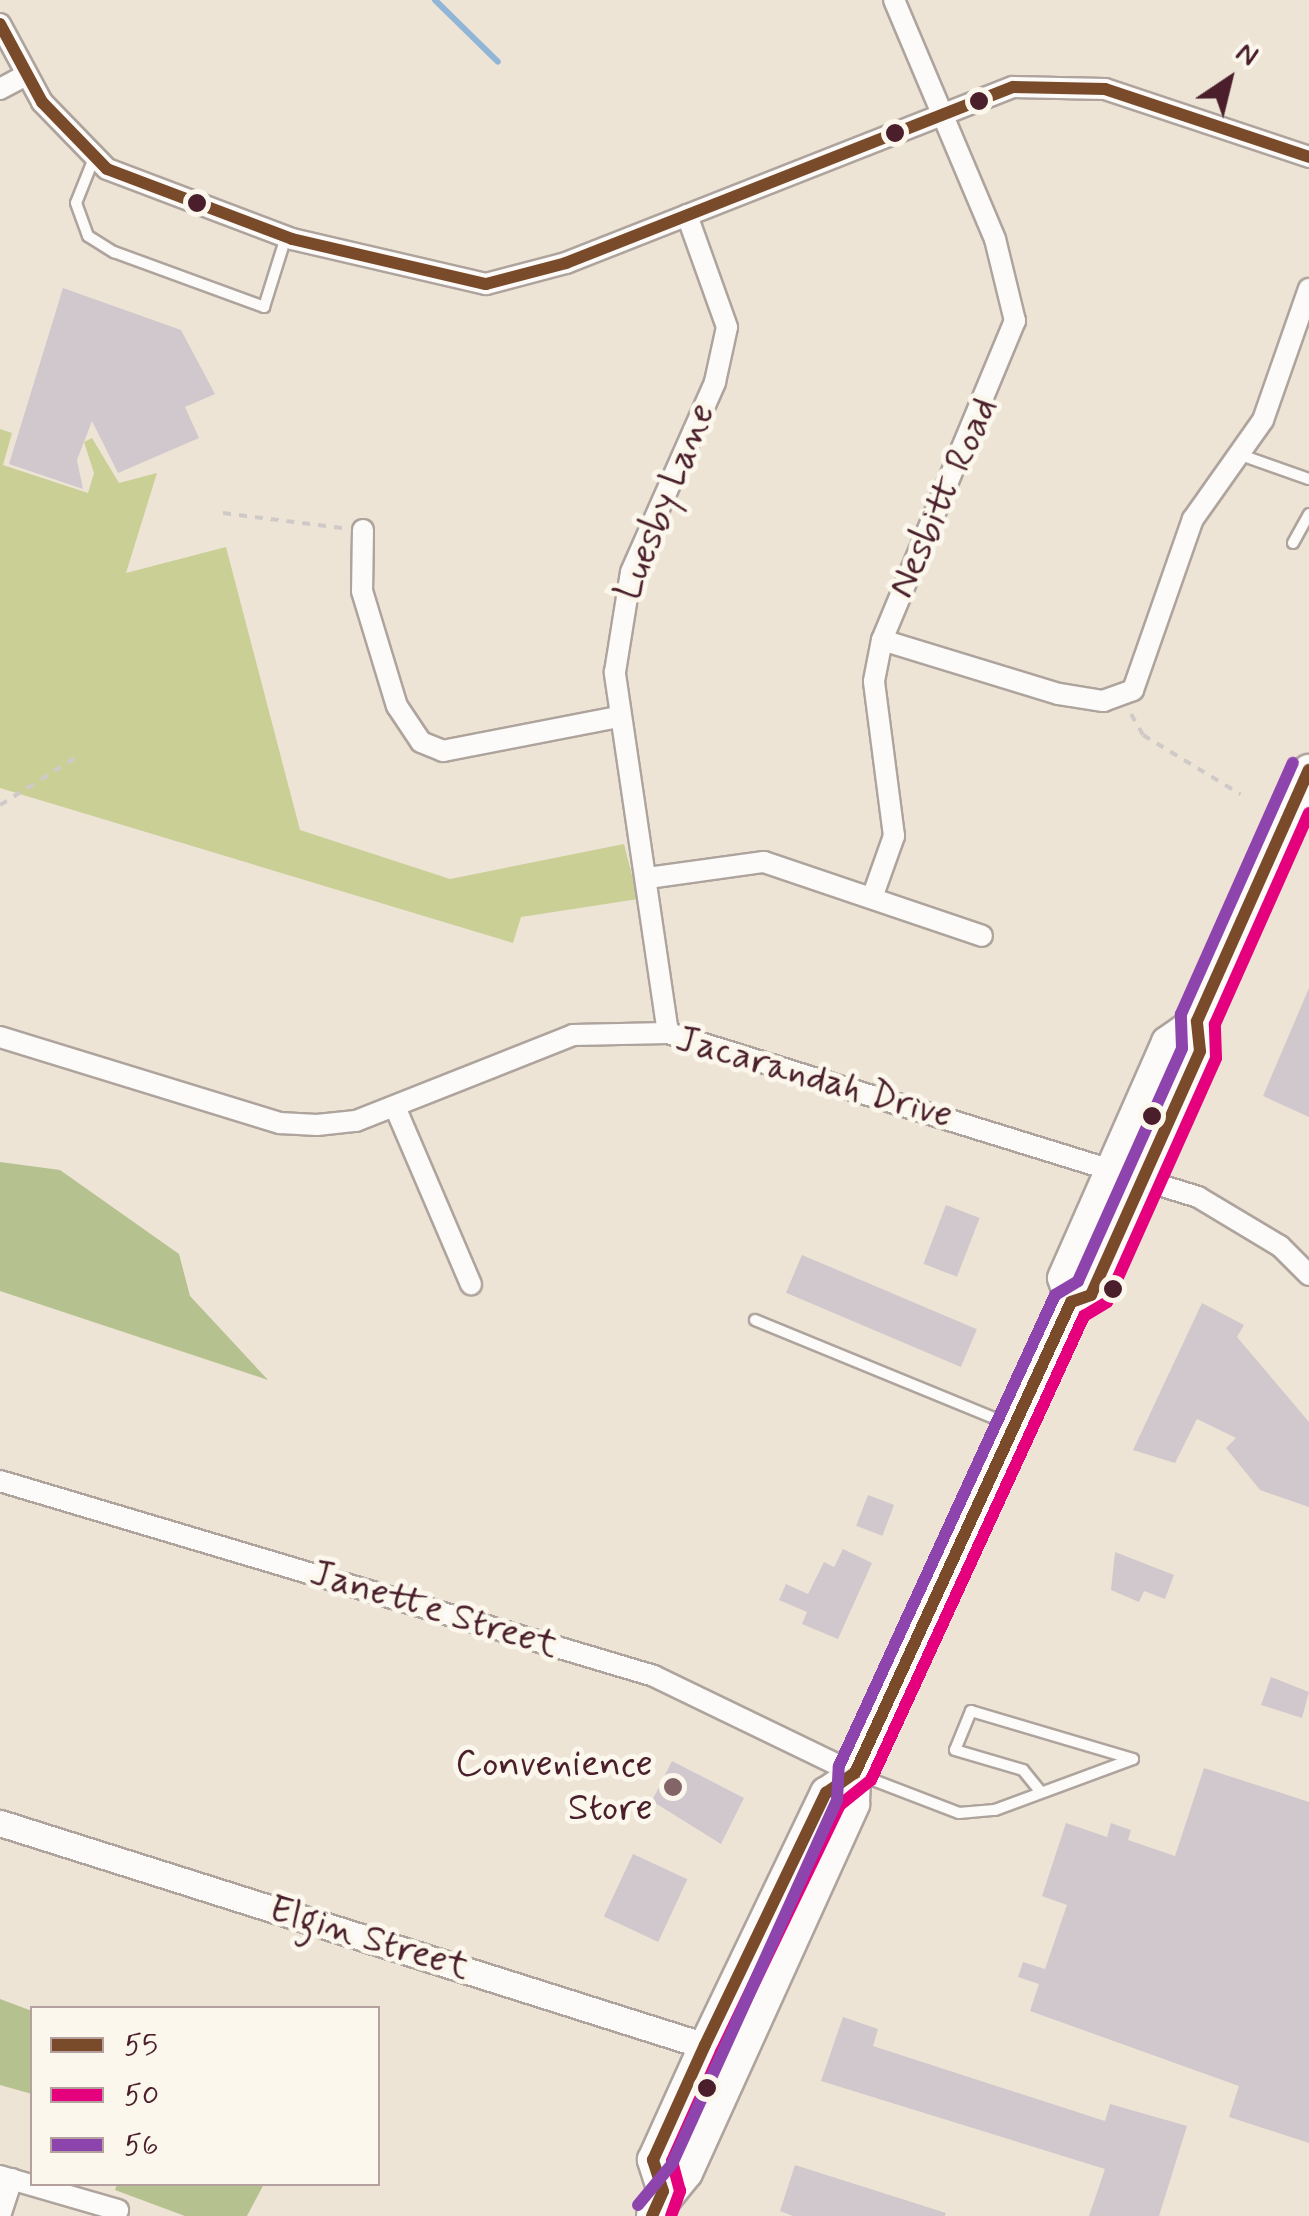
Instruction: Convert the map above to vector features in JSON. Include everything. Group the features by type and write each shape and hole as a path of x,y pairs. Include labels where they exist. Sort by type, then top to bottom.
{"main road":[{"path":"657,2204 687,2173 854,1804 855,1773 1013,1426 1071,1302 1090,1294 1143,1178 1200,1051 1197,1021 1309,770"},
{"path":"1071,1302 1063,1278 1110,1169 1167,1042 1197,1021"},
{"path":"657,2204 653,2160 705,2045 826,1793 855,1773"}],"street":[{"name":"Nesbitt Road","path":"872,895 894,836 874,681 882,640 1015,321 996,239 894,0"},
{"path":"0,24 26,74 94,158 154,192 286,237 486,284 687,215 940,108 1042,82 1105,89 1309,158"},
{"path":"0,89 26,74"},
{"name":"Luesby Lane","path":"668,1033 648,878 618,717 617,630 631,572 715,382 727,327 687,215"},
{"path":"882,640 1058,694 1121,696 1133,690 1194,519 1264,420 1309,289"},
{"path":"363,530 362,592 397,706 421,742 443,751 618,717"},
{"path":"648,878 764,862 872,895 982,936"},
{"name":"Jacarandah Drive","path":"0,1037 280,1123 356,1122 573,1035 668,1033 1143,1178 1236,1218 1309,1275"},
{"path":"395,1107 471,1284"},
{"name":"Janette Street","path":"0,1481 654,1676 855,1773"},
{"name":"Elgin Street","path":"0,1823 738,2056"},
{"path":"0,2216 6,2178"},
{"path":"34,2186 118,2210"}],"lane":[{"path":"94,158 76,202 88,236 114,252 264,306 286,237"},
{"path":"1237,454 1309,480"},
{"path":"1293,543 1309,514"},
{"path":"755,1320 1013,1426"},
{"path":"855,1773 959,1813 1040,1792 1130,1762 1131,1754 971,1712 954,1750 1023,1770 1040,1792"}],"path":[{"path":"223,514 363,530"},
{"path":"1121,696 1143,735 1240,794"},
{"path":"0,805 80,755"}],"green space":[{"path":"0,429 12,433 3,465 88,493 94,473 84,442 92,438 119,483 157,473 126,573 226,547 300,830 450,879 624,844 638,899 521,917 513,943 0,788"},
{"path":"0,1162 60,1170 179,1254 190,1296 268,1380 0,1291"},
{"path":"0,1999 30,2010 30,2093 0,2085"},
{"path":"116,2186 263,2186 247,2216 185,2216 115,2190"}],"building":[{"path":"63,288 181,330 215,394 185,407 199,438 118,473 92,421 77,460 83,489 9,464"},
{"path":"1309,988 1309,1117 1263,1096"},
{"path":"946,1205 980,1218 957,1277 923,1264"},
{"path":"802,1255 977,1329 961,1367 786,1293"},
{"path":"1202,1303 1244,1325 1237,1337 1309,1422 1309,1507 1260,1490 1226,1448 1236,1438 1197,1419 1175,1463 1133,1450"},
{"path":"868,1495 894,1505 882,1536 856,1526"},
{"path":"843,1549 872,1563 838,1639 802,1624 807,1612 779,1600 786,1584 808,1594 824,1562 834,1567"},
{"path":"1115,1552 1174,1575 1165,1599 1144,1591 1139,1602 1111,1590"},
{"path":"1271,1677 1309,1692 1302,1718 1261,1705"},
{"path":"672,1761 744,1798 721,1844 652,1801"},
{"path":"1204,1768 1309,1802 1309,2143 1229,2117 1239,2086 1030,2011 1039,1984 1018,1977 1023,1962 1045,1969 1067,1905 1042,1896 1066,1823 1107,1837 1111,1823 1131,1830 1128,1840 1175,1856"},
{"path":"633,1854 687,1879 658,1942 604,1917"},
{"path":"843,2017 878,2029 873,2046 1105,2121 1110,2104 1187,2126 1159,2216 1089,2216 1105,2169 821,2081"},
{"path":"795,2165 946,2213 793,2216 780,2211"}],"waterway":[{"path":"435,0 498,62"}],"transit line":[{"name":"55","path":"0,24 42,102 107,169 292,239 486,284 566,263 1013,87 1105,89 1309,157"},
{"name":"56","path":"638,2205 672,2164 837,1800 839,1766 1055,1295 1078,1281 1182,1048 1181,1014 1293,763"},
{"name":"55","path":"652,2216 663,2191 653,2160 705,2045 826,1793 855,1773 1071,1302 1091,1295 1200,1051 1197,1021 1309,770"},
{"name":"50","path":"671,2216 680,2191 672,2161 721,2052 840,1805 871,1780 1084,1316 1107,1302 1216,1058 1215,1024 1309,813"}],"place":[{"name":"Convenience Store","path":"673,1787"}]}
